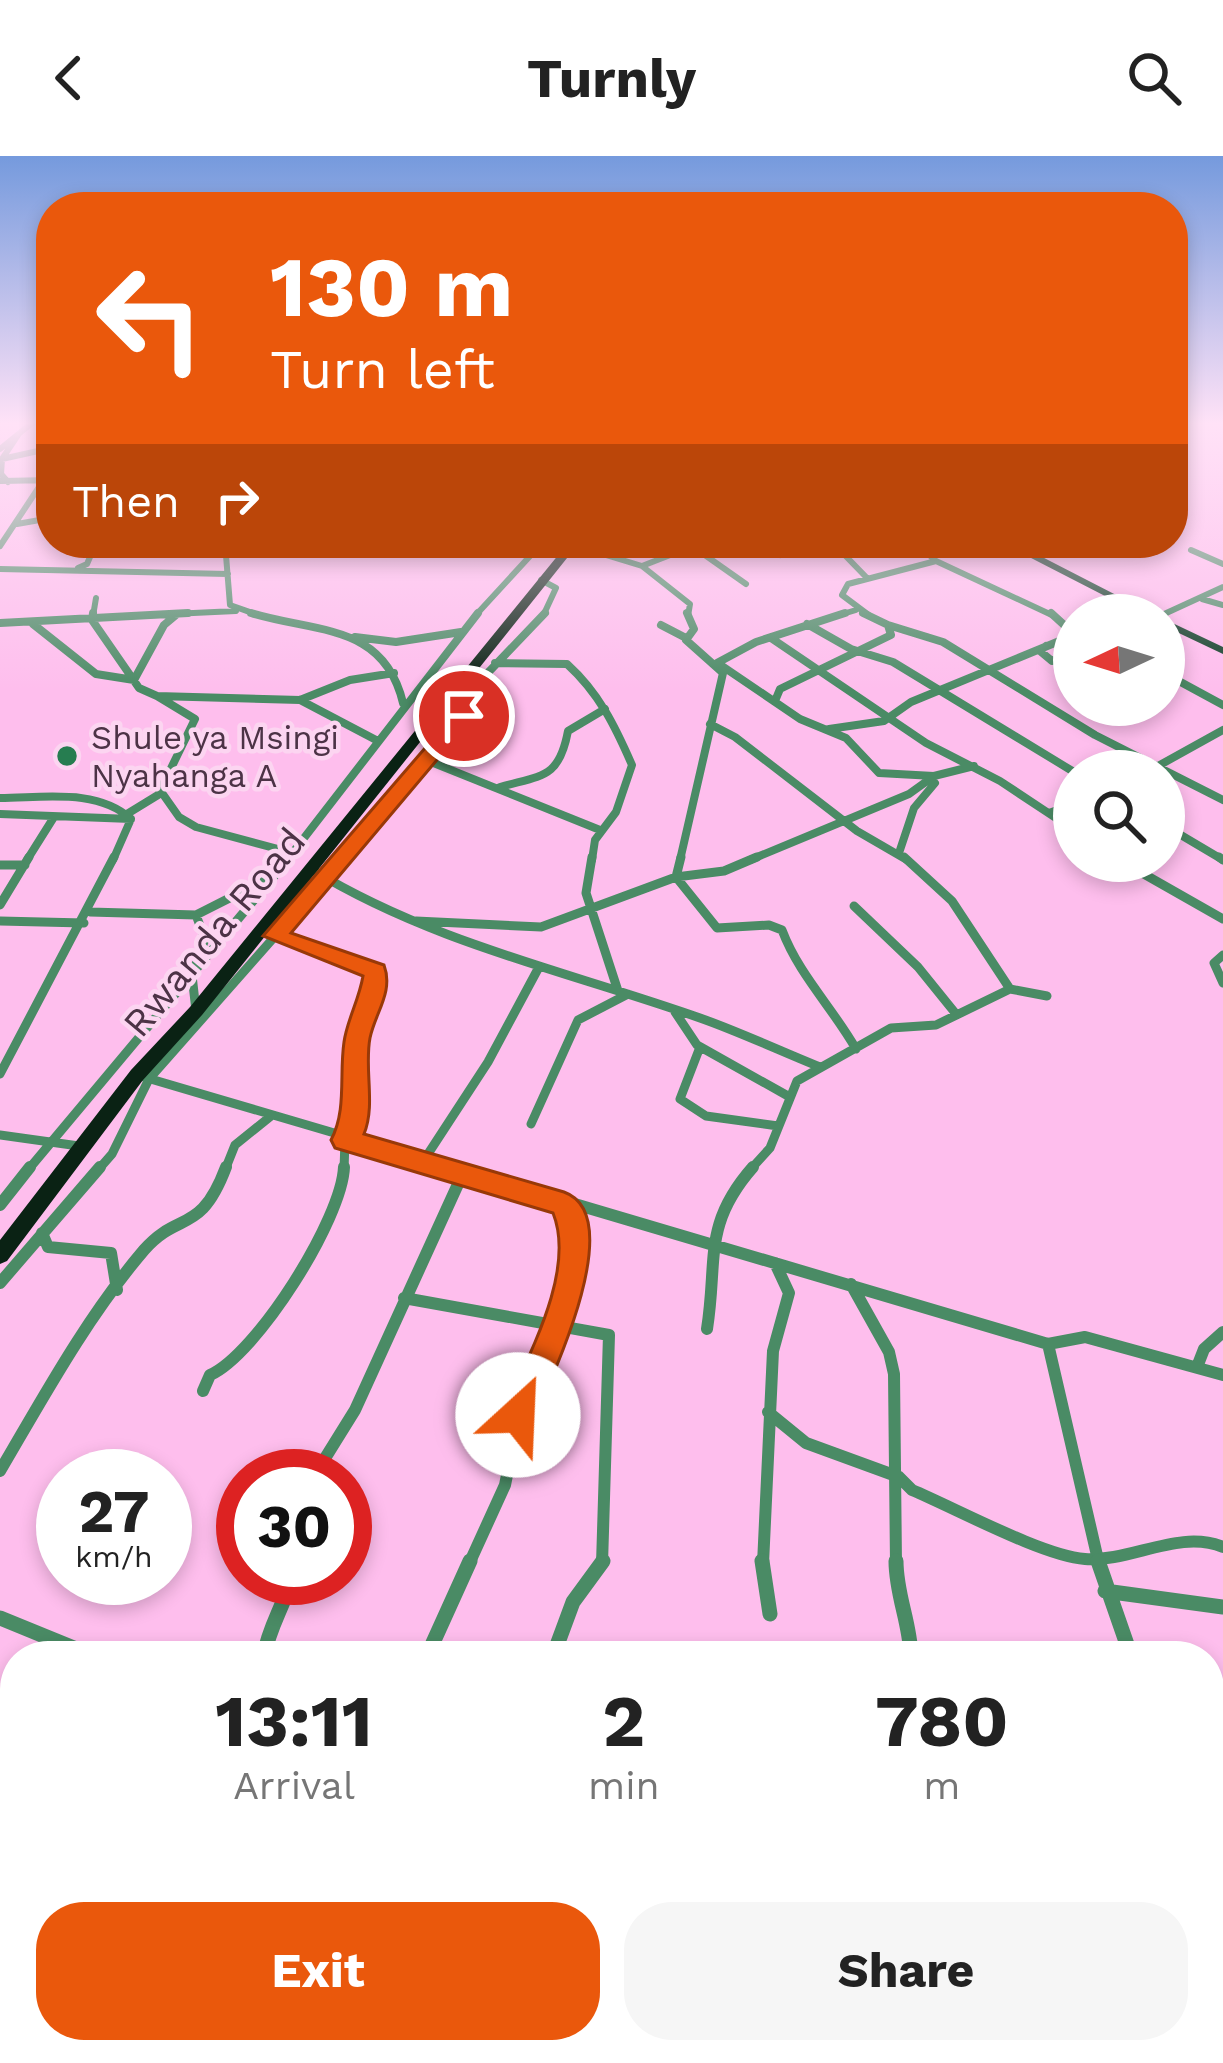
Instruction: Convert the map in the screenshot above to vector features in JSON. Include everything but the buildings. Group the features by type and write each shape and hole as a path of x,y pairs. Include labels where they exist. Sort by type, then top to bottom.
{"highway":[{"name":"Rwanda Road","path":"0,1256 288,896 319,873 541,580 568,558"}],"main road":[{"path":"1037,558 1108,594"},
{"path":"1185,630 1223,651"}],"street":[{"path":"0,546 4,534 25,512"},
{"path":"17,524 36,521"},
{"path":"1191,550 1223,565"},
{"path":"70,571 90,558"},
{"path":"226,558 228,602 242,612"},
{"path":"0,1205 264,889 403,703 527,558"},
{"path":"620,558 642,566 690,604 686,612 694,629 686,638"},
{"path":"642,566 662,558"},
{"path":"714,558 746,584"},
{"path":"848,558 867,578"},
{"path":"933,558 1053,615"},
{"path":"936,561 847,585 842,595 856,610 888,625 943,642 1121,750"},
{"path":"0,569 228,574"},
{"path":"0,1283 122,1141 143,1077 214,1011 319,873 464,717 476,683 544,620 556,588 541,580"},
{"path":"1185,606 1223,587"},
{"path":"0,1074 90,912 129,816 160,790 195,719 134,680 92,620 90,610 96,598"},
{"path":"1199,598 1223,605"},
{"path":"719,665 771,638 856,610"},
{"path":"0,623 242,612 395,642 443,638 468,629"},
{"path":"134,680 164,625 181,613"},
{"path":"30,623 96,674 134,680"},
{"path":"807,624 855,651 887,659 1053,759"},
{"path":"661,625 800,719 851,741 879,772 951,774"},
{"path":"775,701 780,689 891,635 888,625"},
{"path":"352,637 375,650 394,674 403,703"},
{"path":"771,638 926,743 974,766 1053,817"},
{"path":"829,729 893,717 939,690 1053,642"},
{"path":"1049,644 1040,651 1053,661"},
{"path":"494,663 567,664 616,719 619,745 632,765 616,812 600,830 586,893 588,909 623,992"},
{"path":"719,665 676,877 702,916 717,928 769,925 782,930 796,967 828,1000 856,1048"},
{"path":"157,696 300,700 350,680 394,674"},
{"path":"1185,684 1223,705"},
{"path":"300,700 378,741"},
{"path":"500,787 550,773 563,759 568,731 605,709"},
{"path":"710,724 735,737 844,821 899,853 952,901 1010,989"},
{"path":"1185,751 1223,730"},
{"path":"426,760 600,830"},
{"path":"899,853 928,788 974,766"},
{"path":"416,921 530,928 676,877 724,872 909,794 934,776"},
{"path":"1185,783 1223,800"},
{"path":"160,790 185,821 239,838 271,840 293,853"},
{"path":"0,798 91,802 129,816"},
{"path":"1049,814 1053,812"},
{"path":"0,814 129,816"},
{"path":"0,905 54,817"},
{"path":"1185,837 1223,860"},
{"path":"0,865 25,865"},
{"path":"90,912 196,915 277,873"},
{"path":"319,873 367,903 465,944 623,992 820,1067"},
{"path":"1158,882 1223,919"},
{"path":"264,889 288,896"},
{"path":"854,906 918,967 956,1014"},
{"path":"196,915 205,939 192,975 196,1012"},
{"path":"0,921 84,923"},
{"path":"203,1391 210,1376 228,1367 271,1313 316,1243 343,1189 345,1140 354,1126 357,1038 371,1004 376,971 274,936"},
{"path":"1223,956 1214,963 1223,983"},
{"path":"424,1160 488,1062 539,967"},
{"path":"707,1329 715,1277 711,1243 732,1191 766,1154 797,1081 891,1028 936,1025 1010,989 1047,996"},
{"path":"532,1124 578,1020 623,992"},
{"path":"675,1012 700,1047 788,1096"},
{"path":"700,1047 680,1099 706,1116 778,1126"},
{"path":"143,1077 1048,1344 1085,1337 1223,1375"},
{"path":"0,1471 72,1350 147,1246 209,1207 235,1145 271,1116"},
{"path":"0,1136 87,1147"},
{"path":"331,1449 355,1410 464,1171"},
{"path":"434,1641 505,1485 521,1406 561,1325 574,1230 564,1204"},
{"path":"42,1233 48,1247 111,1253 117,1291"},
{"path":"770,1614 760,1545 773,1351 789,1293 775,1263"},
{"path":"851,1285 892,1359 899,1477 896,1590 910,1625 911,1641"},
{"path":"404,1298 610,1335 606,1553 599,1573 573,1602 559,1641"},
{"path":"1197,1367 1204,1349 1223,1332"},
{"path":"1048,1344 1098,1564 1125,1641"},
{"path":"768,1412 806,1443 899,1477 912,1490 974,1518 1098,1564 1201,1538 1223,1546"},
{"path":"1106,1591 1223,1607"},
{"path":"266,1641 270,1620 281,1605"},
{"path":"0,1618 58,1641"}],"place":[{"name":"Shule ya Msingi Nyahanga A","path":"67,756"}],"route":[{"path":"464,716 274,936 376,971 371,1004 357,1038 354,1126 345,1140 464,1171 564,1204 574,1230 561,1325 518,1415"}]}
